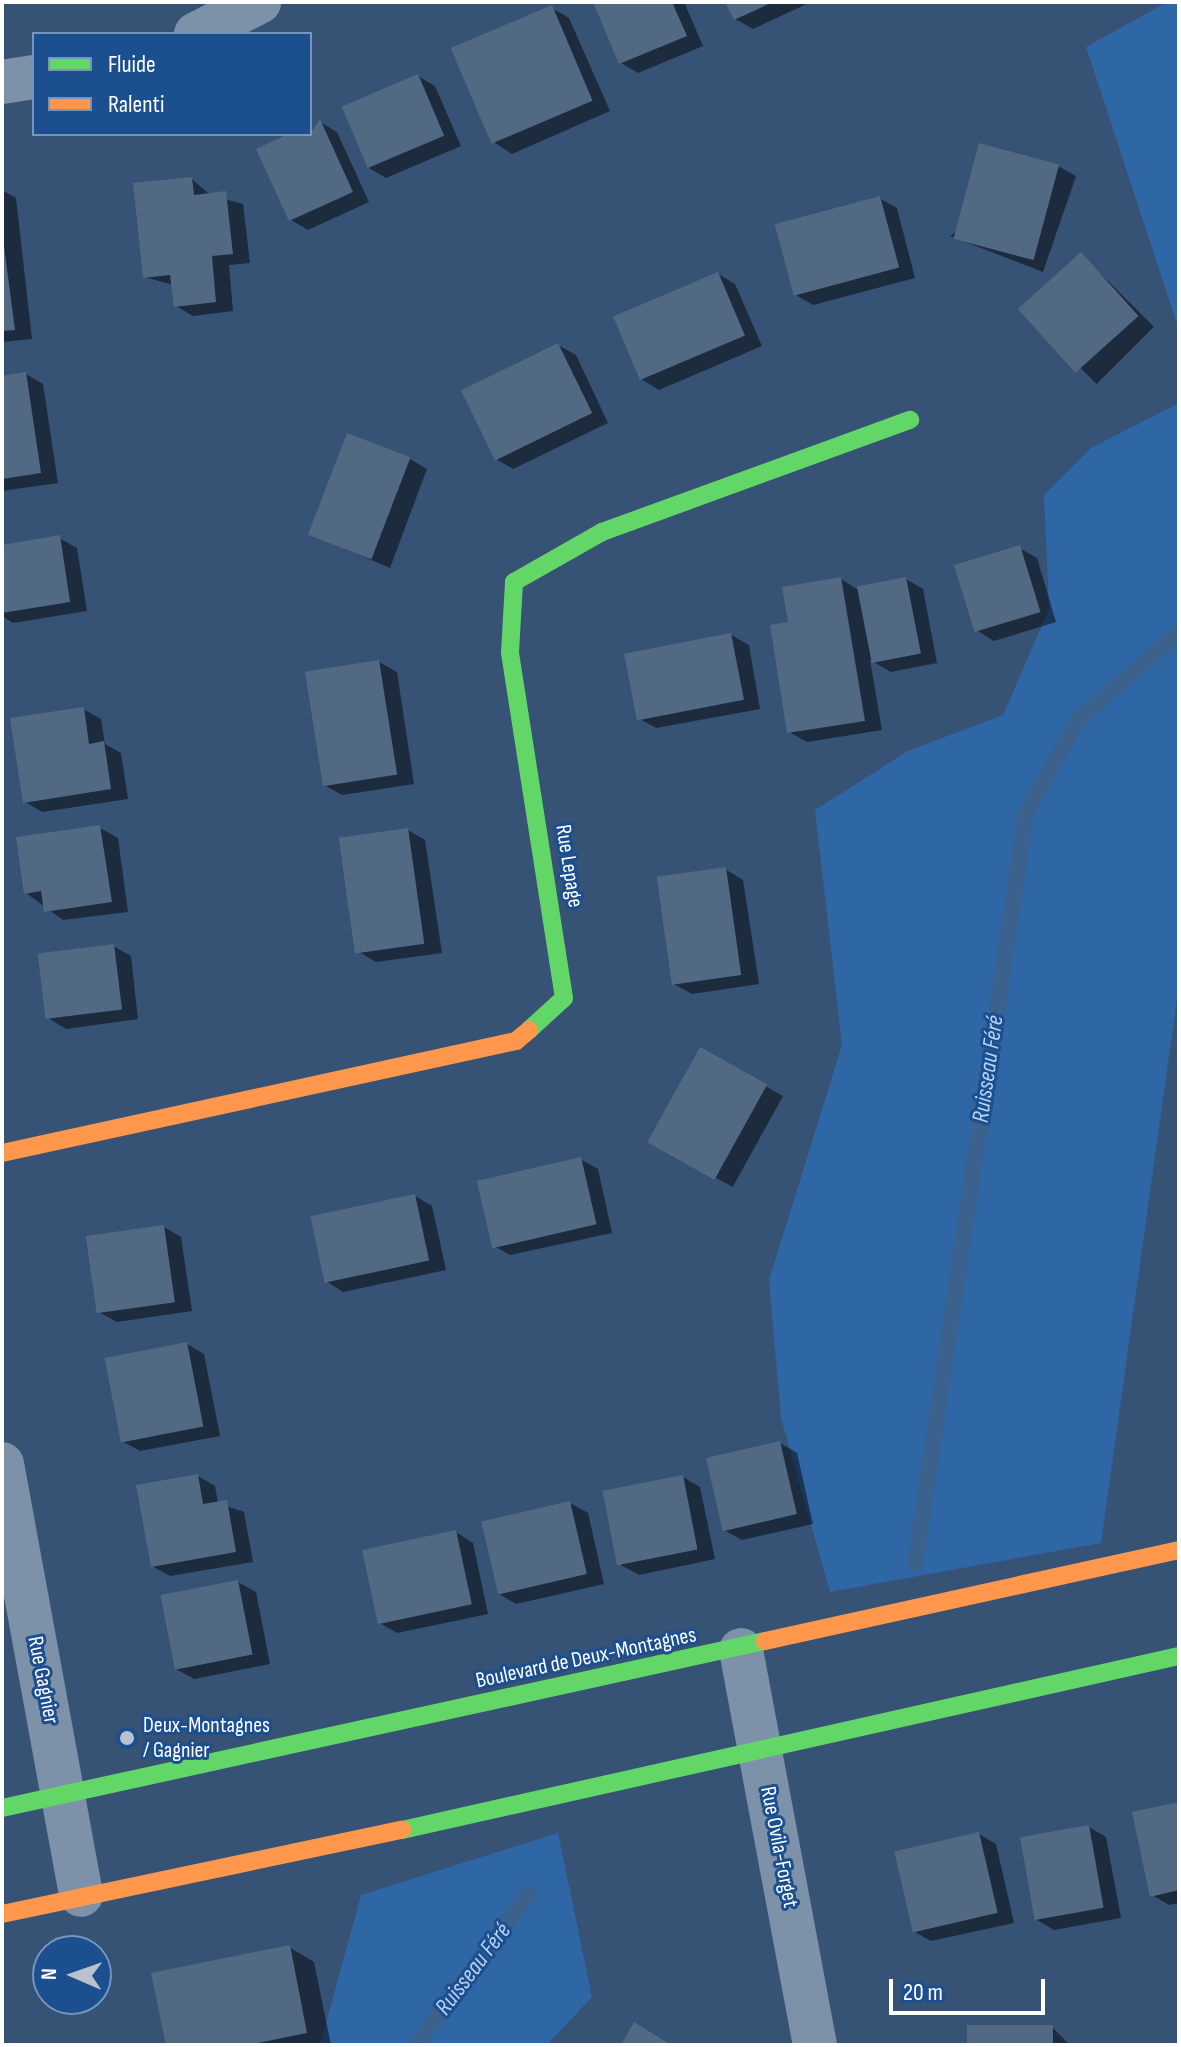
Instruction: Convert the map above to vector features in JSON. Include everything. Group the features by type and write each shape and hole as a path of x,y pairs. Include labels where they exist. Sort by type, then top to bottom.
{"street":[{"path":"200,32 259,2"},
{"path":"2,82 32,77"},
{"name":"Rue Lepage","path":"2,1153 516,1041 564,998 510,652 514,582 602,532 910,420"},
{"name":"Rue Gagnier","path":"2,1464 81,1895"},
{"name":"Boulevard de Deux-Montagnes","path":"2,1808 741,1650 1179,1550"},
{"name":"Rue Ovila-Forget","path":"741,1650 815,2045"},
{"path":"2,1914 760,1754 1179,1656"}],"shaded area":[{"path":"1167,2 1179,2 1179,330 1086,47"},
{"path":"1179,403 1179,985 1101,1543 830,1592 781,1418 769,1280 842,1045 815,810 908,751 1003,715 1049,609 1044,495 1091,448"},
{"path":"558,1833 592,1997 547,2045 320,2045 361,1895"}],"building":[{"path":"593,2 672,2 687,36 619,64"},
{"path":"725,2 773,2 734,20"},
{"path":"552,5 593,101 491,144 451,48"},
{"path":"418,74 444,136 368,168 342,106"},
{"path":"320,119 353,192 289,221 256,149 284,136 312,136"},
{"path":"979,143 1059,164 1034,260 953,239"},
{"path":"192,177 194,195 226,191 233,254 212,256 216,302 174,307 170,275 143,278 133,183"},
{"path":"880,196 899,267 794,296 775,224"},
{"path":"2,231 15,330 2,331"},
{"path":"1081,252 1139,316 1075,373 1018,309"},
{"path":"718,272 745,336 640,380 613,317"},
{"path":"558,343 592,413 495,460 461,390"},
{"path":"26,372 41,473 2,479 2,376"},
{"path":"347,433 410,457 371,559 308,535"},
{"path":"60,535 70,602 2,613 2,545"},
{"path":"1020,545 1040,612 974,632 954,565"},
{"path":"841,577 865,721 787,733 770,625 788,622 782,587"},
{"path":"906,577 921,654 872,663 857,587"},
{"path":"731,633 744,700 637,721 624,654"},
{"path":"379,660 397,775 323,786 305,672"},
{"path":"84,707 89,744 104,741 111,789 23,803 10,718"},
{"path":"100,825 112,902 44,912 41,891 24,894 16,837"},
{"path":"408,828 424,944 355,954 339,838"},
{"path":"726,867 741,975 672,985 657,877"},
{"path":"114,944 122,1010 46,1019 38,953"},
{"path":"700,1047 767,1084 715,1180 647,1142"},
{"path":"581,1157 597,1224 492,1248 477,1181"},
{"path":"415,1194 429,1261 324,1283 310,1216"},
{"path":"164,1225 175,1302 97,1313 86,1236"},
{"path":"187,1342 203,1426 121,1442 105,1358"},
{"path":"780,1441 797,1514 723,1531 706,1458"},
{"path":"198,1474 203,1504 227,1500 236,1552 151,1567 136,1485"},
{"path":"683,1475 698,1550 617,1565 603,1491"},
{"path":"570,1501 587,1574 498,1595 481,1521"},
{"path":"456,1530 472,1604 378,1624 362,1550"},
{"path":"238,1580 253,1655 175,1670 160,1595"},
{"path":"1179,1802 1179,1890 1150,1897 1132,1812"},
{"path":"1089,1825 1104,1908 1035,1920 1020,1837"},
{"path":"979,1832 998,1913 913,1932 894,1852"},
{"path":"290,1945 307,2033 248,2045 166,2045 151,1973"},
{"path":"634,2022 671,2045 621,2045"},
{"path":"967,2025 1053,2025 1053,2045 967,2045"}],"waterway":[{"name":"Ruisseau Féré","path":"915,1564 1026,813 1079,719 1179,632"},
{"name":"Ruisseau Féré","path":"416,2045 529,1893"}],"traffic: fast":[{"path":"529,1030 564,998 510,652 514,582 602,532 910,420"},
{"path":"2,1808 765,1641"},
{"path":"402,1830 1179,1656"}],"traffic: slow":[{"path":"2,1153 516,1041 529,1030"},
{"path":"765,1641 1179,1550"},
{"path":"2,1914 402,1830"}],"place":[{"name":"Deux-Montagnes / Gagnier","path":"127,1738"}]}
